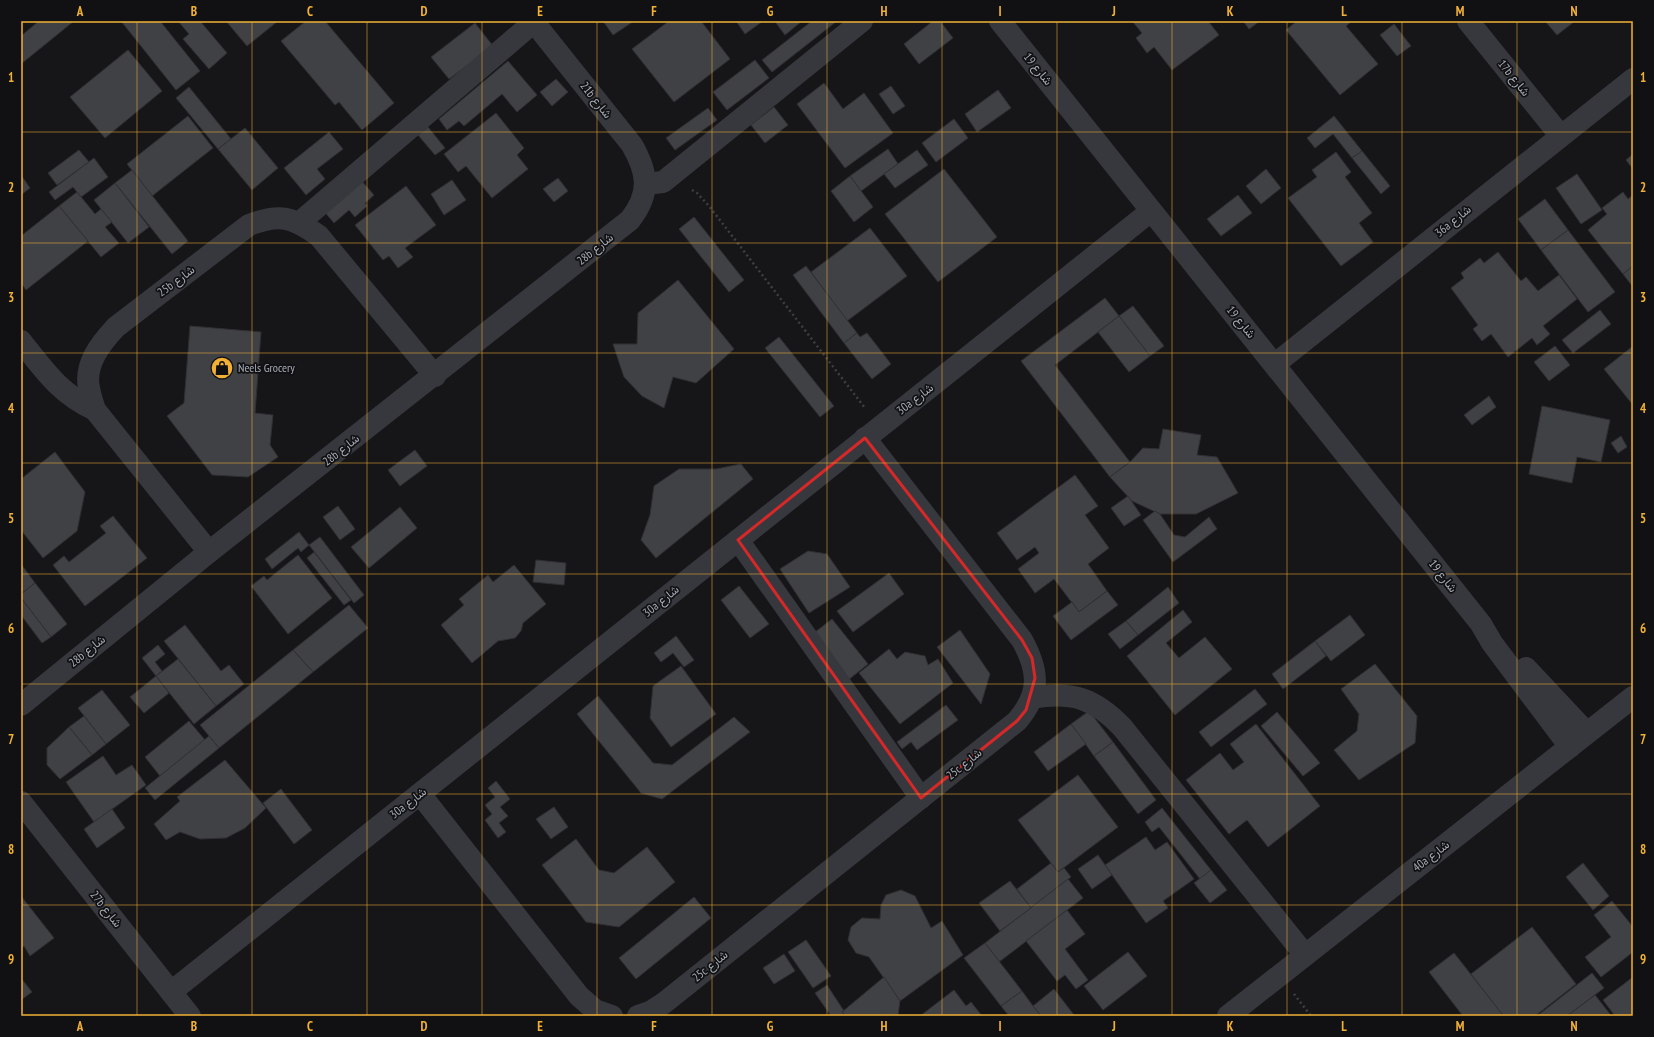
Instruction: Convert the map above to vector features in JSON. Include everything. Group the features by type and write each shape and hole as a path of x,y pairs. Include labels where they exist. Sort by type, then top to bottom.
{"street":[{"path":"654,183 862,21"},
{"name":"شارع 19","path":"1001,21 1481,624 1492,643 1570,747"},
{"name":"17b شارع","path":"1468,21 1560,135"},
{"path":"300,222 534,22"},
{"name":"21b شارع","path":"534,22 632,145 644,170 654,183"},
{"name":"36a شارع","path":"1275,364 1560,135 1633,79"},
{"name":"28b شارع","path":"21,705 208,552 435,376 630,220 654,183"},
{"name":"30a شارع","path":"171,992 1152,211"},
{"name":"25b شارع","path":"208,552 95,410 88,387 90,364 100,344 116,327 249,225 265,219 283,218 300,222 319,236 435,376"},
{"path":"21,341 50,378 78,402 95,410"},
{"name":"25c شارع","path":"638,1016 650,1012 664,1003 1017,721 1026,710 1032,698 1036,678 1032,658 1022,640 872,433"},
{"path":"738,540 921,798"},
{"name":"شارع 19","path":"1481,624 1499,639 1588,733"},
{"path":"1032,698 1052,694 1072,696 1091,702 1108,713 1122,727 1305,955"},
{"name":"40a شارع","path":"1228,1016 1633,697"},
{"path":"420,794 579,996 595,1010 612,1016"},
{"name":"27b شارع","path":"21,802 190,1016"}],"path":[{"path":"654,183 680,184 697,193 709,206 872,433"}],"highlighted area":[{"path":"865,438 1022,640 1032,658 1035,678 1026,710 1017,721 921,798 738,540"}],"building":[{"path":"39,21 74,21 21,64 21,36"},
{"path":"121,21 160,21 200,71 176,90"},
{"path":"178,21 200,21 227,53 209,69 183,39 189,34"},
{"path":"226,21 278,21 247,46"},
{"path":"306,21 325,21 394,103 362,130 339,102 335,105 281,41"},
{"path":"603,21 634,21 613,35"},
{"path":"669,21 701,21 730,59 674,102 632,49"},
{"path":"736,21 763,21 745,34"},
{"path":"778,21 802,21 785,35 776,23"},
{"path":"812,21 837,21 772,72 762,60"},
{"path":"933,21 940,21 953,38 919,64 904,44"},
{"path":"1132,21 1208,21 1219,35 1172,70 1154,47 1147,53 1136,38 1142,33"},
{"path":"1243,21 1260,21 1249,29"},
{"path":"1297,21 1352,21 1346,26 1378,64 1340,95 1286,30"},
{"path":"1545,21 1575,21 1557,35"},
{"path":"475,23 493,46 449,79 431,57"},
{"path":"1394,24 1411,46 1397,56 1380,35"},
{"path":"128,50 162,91 105,138 70,97"},
{"path":"755,60 769,78 727,110 713,92"},
{"path":"508,61 537,95 517,112 502,94 464,126 459,121 447,130 439,119"},
{"path":"556,79 568,92 552,106 540,92"},
{"path":"824,83 843,109 864,93 893,133 845,168 797,104"},
{"path":"891,86 905,106 893,114 879,94"},
{"path":"189,87 231,139 218,149 176,98"},
{"path":"998,90 1011,108 977,132 965,114"},
{"path":"774,107 788,125 765,143 751,125"},
{"path":"708,108 717,120 675,150 666,138"},
{"path":"496,113 524,148 517,155 528,169 492,198 466,166 458,172 444,154"},
{"path":"188,116 213,148 152,196 127,164"},
{"path":"1334,116 1362,151 1352,158 1333,134 1315,148 1307,138"},
{"path":"954,119 968,138 936,162 922,143"},
{"path":"428,127 445,148 435,155 418,135"},
{"path":"245,128 278,168 252,190 218,149"},
{"path":"329,132 343,149 317,169 325,179 306,195 284,168"},
{"path":"888,149 898,164 861,191 850,176"},
{"path":"79,150 89,162 57,185 48,173"},
{"path":"917,150 928,165 895,188 884,174"},
{"path":"1362,151 1390,186 1381,194 1352,158"},
{"path":"1336,152 1351,172 1345,177 1372,213 1359,223 1373,242 1341,266 1288,198 1317,177 1312,170"},
{"path":"1633,154 1633,169 1626,160"},
{"path":"94,158 108,177 81,197 73,187 55,200 49,192"},
{"path":"944,169 997,237 938,282 885,214"},
{"path":"1266,169 1281,188 1261,204 1246,186"},
{"path":"132,170 188,241 172,254 115,183"},
{"path":"1577,174 1602,210 1581,224 1556,188"},
{"path":"21,175 30,188 21,195"},
{"path":"850,176 873,207 854,222 831,191"},
{"path":"558,178 568,191 554,202 543,189"},
{"path":"360,179 374,195 365,203 367,206 355,217 349,210 334,223 323,210"},
{"path":"452,180 466,200 444,215 431,194"},
{"path":"115,183 149,227 128,243 94,200"},
{"path":"406,186 436,225 405,248 413,257 398,268 389,256 383,260 355,225"},
{"path":"77,192 95,214 101,209 112,222 105,227 119,243 101,257 59,206"},
{"path":"1623,192 1628,199 1633,195 1633,266 1623,274 1588,230 1607,214 1602,208"},
{"path":"1238,195 1252,213 1221,236 1207,219"},
{"path":"1545,199 1568,230 1541,250 1518,219"},
{"path":"59,206 88,241 26,290 21,283 21,236"},
{"path":"694,217 744,280 729,292 679,229"},
{"path":"870,228 907,276 847,321 811,272"},
{"path":"1568,230 1615,292 1588,312 1541,250"},
{"path":"1498,252 1521,281 1526,277 1538,291 1559,275 1577,299 1543,326 1550,334 1537,345 1532,338 1508,357 1491,334 1482,341 1473,329 1478,325 1451,288 1464,278 1461,273 1480,258 1484,263"},
{"path":"806,266 857,333 844,343 793,275"},
{"path":"1633,266 1633,287 1623,274"},
{"path":"678,280 734,349 696,383 673,377 664,408 642,396 624,377 613,344 637,344 638,313"},
{"path":"1105,298 1119,316 1055,365 1130,462 1110,477 1021,361"},
{"path":"1133,306 1164,346 1150,356 1119,316"},
{"path":"1600,310 1611,324 1573,353 1562,340"},
{"path":"1119,316 1150,356 1129,372 1098,332"},
{"name":"Neels Grocery","path":"190,326 261,332 255,413 273,415 270,445 278,457 248,477 212,475 167,416 184,403"},
{"path":"857,333 860,337 867,333 891,364 872,379 844,343"},
{"path":"779,337 834,406 820,417 765,348"},
{"path":"1555,346 1570,365 1549,381 1534,362"},
{"path":"1633,346 1633,405 1604,369"},
{"path":"1489,396 1496,407 1472,425 1464,415"},
{"path":"1542,406 1610,420 1601,462 1577,457 1572,483 1529,474"},
{"path":"1163,429 1201,435 1197,455 1217,457 1238,493 1196,514 1160,514 1132,501 1110,477 1130,462 1143,448 1159,449"},
{"path":"1621,436 1627,447 1618,453 1611,443"},
{"path":"415,450 427,466 400,486 388,470"},
{"path":"55,452 85,492 77,531 43,558 21,530 21,479"},
{"path":"741,464 753,479 656,558 641,540 650,515 654,486 679,469 716,469"},
{"path":"1075,475 1098,506 1085,515 1109,548 1088,564 1107,591 1079,612 1054,579 1035,593 1018,569 1039,553 1035,547 1017,560 997,533"},
{"path":"1128,496 1141,515 1124,526 1111,508"},
{"path":"338,506 355,529 340,540 323,517"},
{"path":"400,507 417,528 369,568 351,547"},
{"path":"1155,511 1160,514 1174,535 1185,537 1209,517 1217,529 1173,562 1143,520"},
{"path":"113,516 147,558 85,606 53,565 64,556 69,562 106,533 100,526"},
{"path":"299,532 309,545 301,552 298,548 272,569 265,559"},
{"path":"320,537 364,595 354,603 309,545"},
{"path":"808,551 827,554 850,587 809,613 780,569"},
{"path":"314,552 351,600 344,605 307,558"},
{"path":"298,555 332,598 288,634 251,586 264,576 267,580"},
{"path":"536,560 566,563 564,585 533,582"},
{"path":"21,564 35,583 21,594"},
{"path":"514,565 546,604 523,623 521,631 515,638 498,641 472,663 441,625 464,605 459,599 488,575 493,582"},
{"path":"889,573 904,594 853,632 837,611"},
{"path":"35,583 67,624 51,637 21,598 21,594"},
{"path":"739,586 769,624 750,638 721,600"},
{"path":"1168,587 1179,603 1138,635 1126,621"},
{"path":"1107,591 1118,605 1071,640 1053,616 1072,602 1079,612"},
{"path":"21,598 51,637 42,643 21,615"},
{"path":"349,605 368,628 313,672 293,650"},
{"path":"1183,610 1192,622 1166,643 1179,658 1205,637 1232,669 1175,715 1127,656"},
{"path":"1350,615 1365,635 1331,661 1315,641"},
{"path":"832,619 868,664 847,681 810,636"},
{"path":"1126,621 1138,635 1120,649 1108,634"},
{"path":"185,625 221,671 229,665 244,684 216,706 164,641"},
{"path":"960,630 990,674 981,704 937,647"},
{"path":"676,636 694,660 684,667 673,653 661,662 654,653"},
{"path":"1315,641 1326,656 1283,689 1272,674"},
{"path":"158,645 165,654 155,662 162,671 156,676 142,658"},
{"path":"889,649 897,659 905,652 925,656 928,665 938,659 953,683 900,724 859,673"},
{"path":"293,650 313,672 219,748 200,725"},
{"path":"178,659 216,706 194,724 156,676"},
{"path":"1375,664 1417,716 1415,743 1359,780 1334,750 1357,731 1359,714 1341,689"},
{"path":"681,666 716,714 671,747 650,718 653,686"},
{"path":"156,676 169,693 144,713 130,697"},
{"path":"1255,689 1267,704 1211,747 1199,732"},
{"path":"102,690 130,725 106,744 78,708"},
{"path":"598,696 653,763 672,765 734,717 750,732 662,799 641,793 577,714"},
{"path":"946,705 958,720 917,750 911,742 902,749 897,742"},
{"path":"1089,711 1113,742 1094,756 1071,724"},
{"path":"1277,712 1320,763 1303,776 1261,726"},
{"path":"84,716 106,744 92,755 69,727"},
{"path":"189,721 205,740 160,776 145,757"},
{"path":"1071,724 1086,744 1048,771 1034,752"},
{"path":"1256,724 1320,806 1268,847 1247,820 1229,834 1186,780 1220,753 1233,770 1244,762 1230,744"},
{"path":"69,727 92,755 60,779 47,765 47,748"},
{"path":"209,736 219,748 155,800 145,788"},
{"path":"1113,742 1156,800 1138,814 1094,756"},
{"path":"103,756 116,775 132,765 146,785 94,822 66,782"},
{"path":"225,760 266,808 245,828 226,838 200,839 180,832 166,840 154,824 180,801 177,797"},
{"path":"1078,775 1118,827 1058,872 1018,820"},
{"path":"496,781 510,799 500,807 508,816 499,823 506,832 498,838 485,820 492,814 485,805 495,797 488,788"},
{"path":"281,789 312,830 294,844 263,803"},
{"path":"554,807 568,827 551,839 536,819"},
{"path":"1162,808 1211,870 1200,879 1159,827 1152,832 1145,822"},
{"path":"112,809 125,828 97,848 84,829"},
{"path":"1146,837 1155,850 1167,842 1194,879 1163,901 1168,908 1146,923 1105,865"},
{"path":"576,839 599,870 614,873 647,847 675,882 619,927 586,922 542,865"},
{"path":"1098,855 1112,875 1092,889 1078,869"},
{"path":"1051,863 1058,872 1064,868 1071,877 1031,908 1017,889"},
{"path":"1583,863 1609,896 1593,910 1566,877"},
{"path":"1211,870 1227,890 1210,903 1194,883"},
{"path":"1068,879 1083,898 999,962 985,943"},
{"path":"1010,881 1031,908 1000,931 979,903"},
{"path":"901,890 915,896 931,928 942,921 963,955 900,1001 869,957 856,953 848,940 851,927 862,918 880,919 881,905 886,895"},
{"path":"21,896 54,938 30,956 24,946 21,948"},
{"path":"694,897 711,918 636,979 619,958"},
{"path":"1612,901 1633,927 1633,952 1601,977 1585,957 1611,937 1594,915"},
{"path":"1067,910 1085,934 1065,949 1088,980 1076,989 1065,975 1057,981 1026,941"},
{"path":"1532,927 1576,984 1535,1016 1503,1016 1471,974"},
{"path":"806,940 831,976 813,988 788,952"},
{"path":"985,943 1022,991 1001,1006 964,958"},
{"path":"1128,952 1147,976 1103,1010 1084,986"},
{"path":"1454,953 1502,1014 1500,1016 1463,1016 1429,972"},
{"path":"784,954 795,971 774,984 763,968"},
{"path":"1592,973 1604,988 1567,1016 1537,1016"},
{"path":"884,977 900,1001 898,1015 845,1016 842,1012"},
{"path":"1633,977 1633,1016 1615,1016 1603,1000"},
{"path":"21,978 32,992 21,1000"},
{"path":"827,985 844,1011 842,1012 845,1016 831,1016 815,993"},
{"path":"1054,989 1074,1015 1073,1016 1041,1016 1033,1006"},
{"path":"954,990 966,1006 971,1002 982,1016 920,1016"},
{"path":"1022,991 1041,1016 1009,1016 1001,1006"},
{"path":"1595,995 1610,1014 1608,1016 1567,1016"}],"place":[{"name":"Neels Grocery","path":"222,368"}]}
